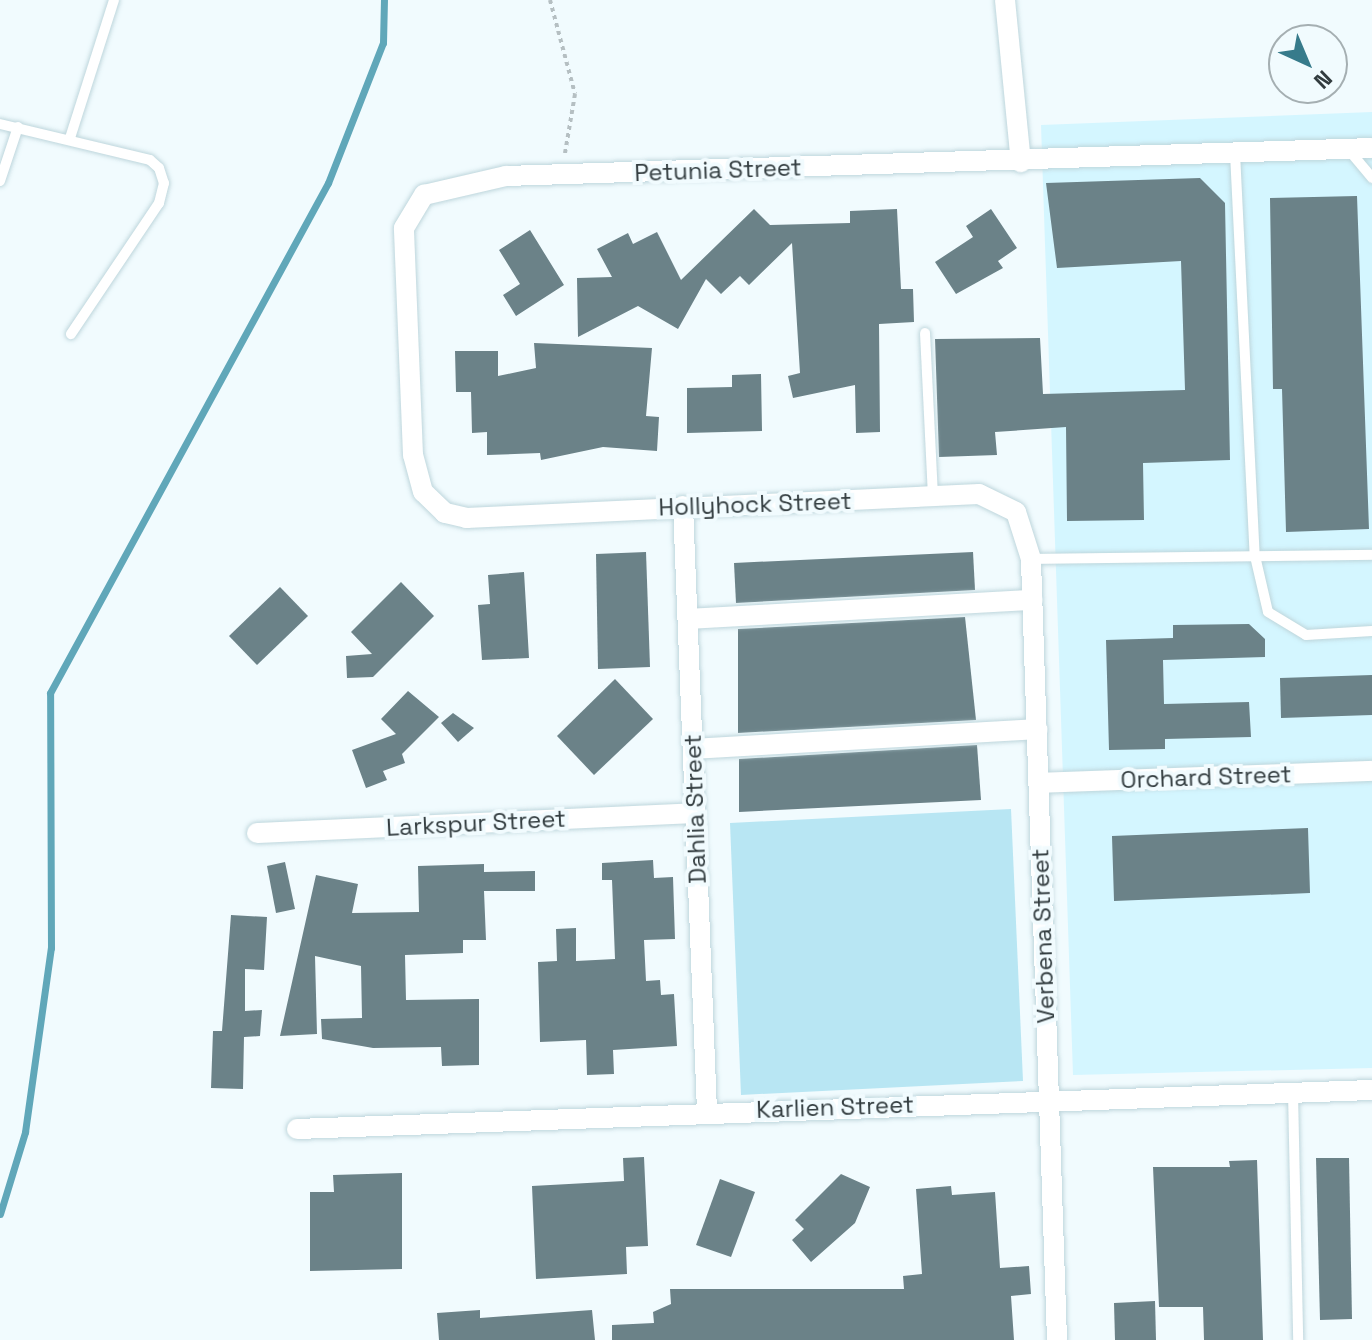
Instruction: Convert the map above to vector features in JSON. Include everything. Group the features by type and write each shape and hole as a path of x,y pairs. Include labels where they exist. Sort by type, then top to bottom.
{"street":[{"path":"1005,0 1021,162"},
{"name":"Petunia Street","path":"467,518 433,505 417,479 404,228 424,195 442,187 554,175 1021,162 1372,148"},
{"name":"Hollyhock Street","path":"467,518 979,494 1004,502 1027,532"},
{"name":"Dahlia Street","path":"683,506 707,1112"},
{"name":"Verbena Street","path":"1027,532 1031,559 1057,1340"},
{"path":"688,619 1032,600"},
{"path":"693,749 1037,729"},
{"name":"Orchard Street","path":"1039,783 1372,771"},
{"name":"Larkspur Street","path":"257,833 696,813"},
{"name":"Karlien Street","path":"297,1129 1372,1090"}],"lane":[{"path":"70,138 114,0"},
{"path":"0,124 70,138 150,160 164,183 141,235 71,334"},
{"path":"0,181 18,127"},
{"path":"1347,149 1372,178"},
{"path":"1235,153 1255,556 1268,612 1284,627 1306,635 1372,631"},
{"path":"925,333 933,496"},
{"path":"1031,559 1372,555"},
{"path":"1293,1092 1298,1340"}],"path":[{"path":"550,0 575,94 567,149 554,175"}],"shaded area":[{"path":"1372,112 1372,1068 1073,1075 1041,125"},
{"path":"1011,809 1023,1081 741,1095 730,823"}],"building":[{"path":"1200,178 1225,203 1230,460 1143,463 1144,520 1067,521 1066,427 995,432 997,455 939,457 935,339 1040,338 1043,394 1185,390 1181,261 1057,268 1046,183"},
{"path":"1357,196 1369,529 1286,532 1282,389 1273,389 1270,198"},
{"path":"754,209 770,225 850,223 850,211 897,209 901,289 913,289 914,322 879,324 880,432 856,433 855,385 793,398 788,376 800,373 792,243 749,285 740,276 721,294 706,279 678,329 638,306 578,337 577,278 612,277 597,249 628,233 633,244 657,232 681,280"},
{"path":"991,209 1017,248 998,261 1003,268 956,294 935,262 973,237 966,226"},
{"path":"530,230 564,285 516,316 503,295 520,284 499,250"},
{"path":"534,343 652,348 646,416 659,417 657,451 603,447 541,460 540,453 487,455 487,432 472,433 471,392 456,392 455,351 498,351 498,376 536,368"},
{"path":"761,374 762,431 687,433 687,388 732,387 732,375"},
{"path":"646,552 650,667 598,669 596,554"},
{"path":"973,552 975,590 736,603 734,563"},
{"path":"524,572 529,658 482,660 478,605 490,604 488,575"},
{"path":"401,582 434,616 373,677 347,678 346,656 372,654 351,632"},
{"path":"280,587 308,616 257,665 229,636"},
{"path":"965,617 976,720 738,733 738,629"},
{"path":"1249,624 1265,639 1265,657 1163,660 1164,704 1249,702 1251,737 1165,739 1165,749 1109,750 1106,640 1173,638 1173,625"},
{"path":"1372,675 1372,715 1281,718 1280,678"},
{"path":"615,679 653,719 594,775 557,736"},
{"path":"408,691 439,717 402,754 405,763 383,771 387,780 366,788 352,750 396,734 381,719"},
{"path":"453,713 474,728 458,742 441,723"},
{"path":"977,745 981,800 739,812 739,759"},
{"path":"1308,828 1310,893 1114,901 1112,836"},
{"path":"653,860 654,878 673,877 675,939 644,940 646,981 660,980 661,995 674,994 677,1046 613,1050 614,1074 587,1075 586,1040 540,1042 538,962 557,961 556,929 576,928 576,961 615,959 612,880 602,880 602,863"},
{"path":"285,862 295,909 276,913 267,866"},
{"path":"484,864 484,872 535,871 535,891 484,891 486,940 463,940 463,953 405,955 406,1000 479,999 479,1065 442,1066 441,1047 373,1048 322,1039 321,1019 362,1018 361,966 315,956 317,1034 280,1036 316,875 358,884 352,913 419,912 418,866"},
{"path":"231,915 267,917 264,970 245,969 245,1011 262,1010 260,1036 244,1037 243,1089 211,1088 213,1031 222,1031"},
{"path":"644,1157 648,1246 626,1247 627,1274 536,1279 532,1186 624,1181 623,1158"},
{"path":"1316,1158 1349,1158 1352,1319 1320,1320"},
{"path":"1257,1160 1263,1340 1204,1340 1203,1307 1159,1307 1153,1167 1230,1167 1229,1161"},
{"path":"402,1173 402,1269 310,1271 310,1192 334,1192 333,1175"},
{"path":"841,1174 870,1187 855,1223 811,1262 792,1240 804,1229 795,1220"},
{"path":"720,1179 755,1192 731,1257 696,1245"},
{"path":"951,1186 952,1195 995,1192 1000,1268 1029,1266 1031,1294 1011,1296 1014,1340 612,1340 612,1325 654,1323 653,1312 671,1304 670,1289 904,1289 903,1276 922,1274 916,1189"},
{"path":"1155,1301 1156,1340 1115,1340 1114,1303"},
{"path":"480,1310 480,1318 592,1310 595,1340 439,1340 437,1313"}],"waterway":[{"path":"0,1214 25,1132 51,948 50,693 328,183 383,43 384,0"}]}
